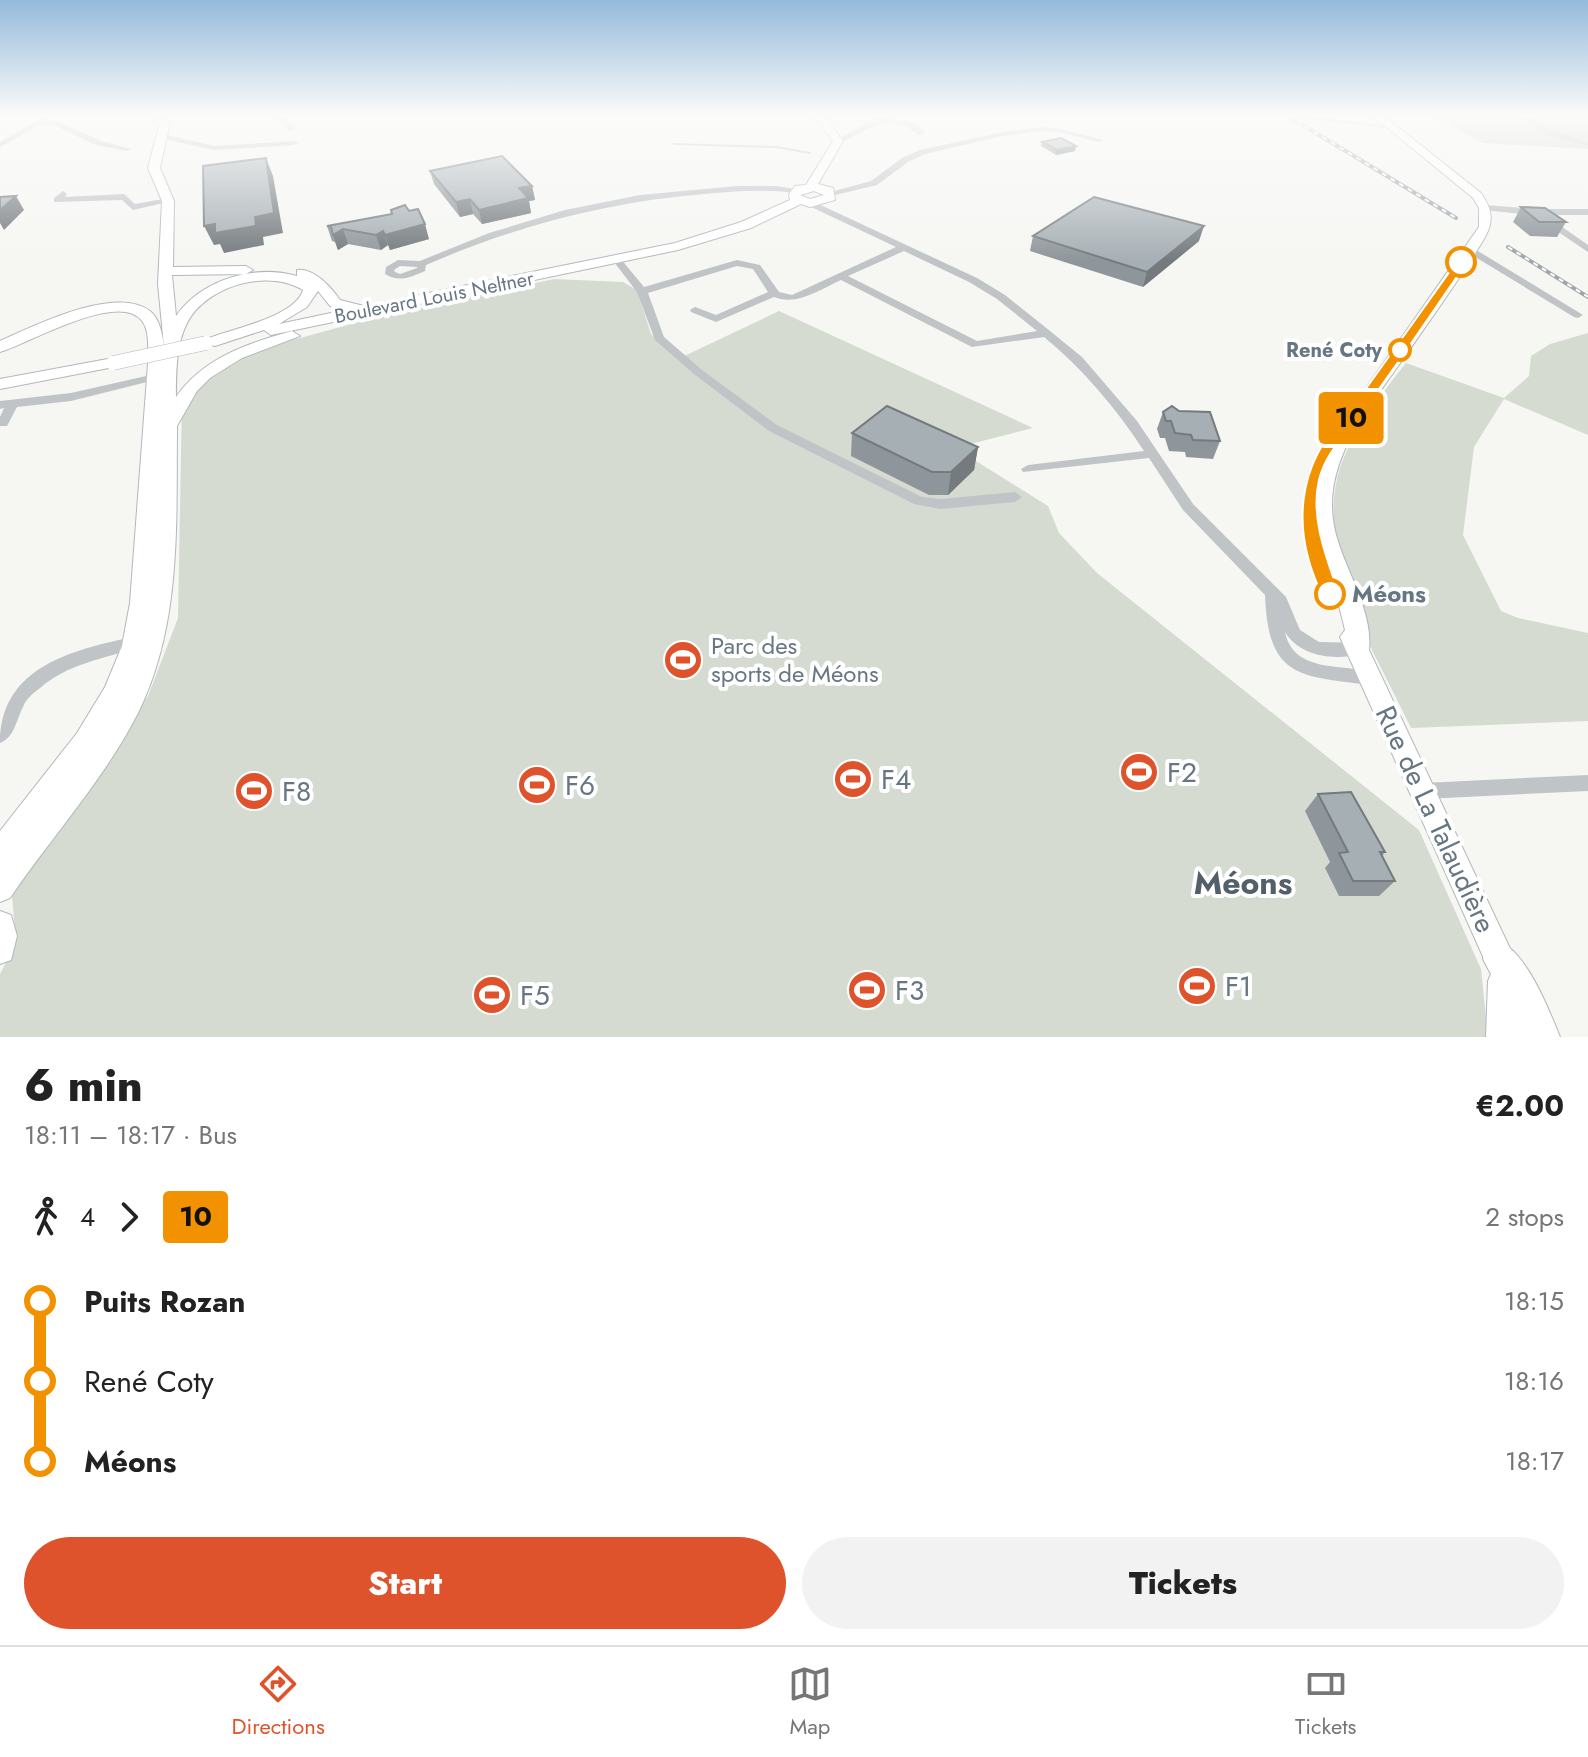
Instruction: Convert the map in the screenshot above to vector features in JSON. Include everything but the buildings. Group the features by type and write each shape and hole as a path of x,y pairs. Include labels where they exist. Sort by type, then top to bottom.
{"main road":[{"path":"0,853 84,744 115,691 133,643 146,551 145,501 166,294 168,201 155,164"},
{"path":"801,198 824,164"},
{"path":"1440,164 1467,185 1485,208"},
{"path":"810,187 831,201"},
{"path":"801,198 831,201"},
{"name":"Boulevard Louis Neltner","path":"0,384 64,374 617,260 726,232 801,198"},
{"name":"Rue de La Talaudière","path":"1485,208 1485,227 1354,414 1327,470 1322,505 1323,529 1358,629 1358,648 1525,1014"},
{"path":"167,270 185,273 281,268 301,272 327,291 335,303 364,310"},
{"path":"160,369 182,318 211,291 262,276 293,278 310,288 311,294 305,302 287,314 210,342"},
{"path":"167,441 179,401 205,372 238,354 275,341 498,284"},
{"path":"323,319 335,303"},
{"path":"0,347 79,314 115,309 135,310 146,315 153,330 160,369 167,441 165,543 160,603 138,685 107,741 0,888"},
{"name":"Boulevard Louis Neltner","path":"0,376 64,374"},
{"path":"0,926 0,949"}],"street":[{"path":"831,201 874,183 899,164"},
{"path":"421,264 493,233 621,200 683,192 757,188 801,198"},
{"path":"63,194 57,200 124,197 133,207 168,201"},
{"path":"831,201 904,247 973,280 1078,359 1153,454 1188,507 1273,593 1287,612 1288,625 1311,646 1339,652 1358,648"},
{"path":"1485,208 1588,212"},
{"path":"1535,212 1588,249"},
{"path":"642,291 737,263 757,267 772,294 784,299 794,298 904,247"},
{"path":"1470,250 1578,315"},
{"path":"617,260 642,291 659,338 698,372 773,428 919,501 941,504 1015,497"},
{"path":"840,276 976,345 1046,333"},
{"path":"695,310 716,319 772,294"},
{"path":"3,423 6,405 71,397 160,369"},
{"path":"1028,469 1153,454"},
{"name":"Rue de La Talaudière","path":"1273,593 1274,629 1281,650 1294,662 1315,670 1371,678"},
{"path":"0,735 11,718 17,699 36,680 65,662 133,643"},
{"path":"1424,791 1588,783"}],"shaded area":[{"name":"Parc des sports de Méons","path":"554,279 623,282 637,290 651,334 678,359 779,311 1033,428 955,448 1048,506 1059,533 1097,573 1419,830 1481,969 1488,1037 0,1037 0,974 9,957 15,930 12,896 148,696 178,618 182,402 218,368 256,350 366,320"},
{"path":"1588,333 1588,435 1504,399 1474,447 1463,535 1501,611 1518,618 1588,633 1588,721 1411,728 1353,608 1343,576 1335,544 1333,512 1341,464 1356,434 1406,363 1504,398 1529,376 1531,356 1550,344"}],"railway":[{"path":"1368,164 1456,218"},
{"path":"1508,247 1588,297"}],"bus line":[{"name":"10","path":"1330,594 1315,548 1310,513 1312,482 1323,452 1395,358 1461,262"}],"place":[{"name":"René Coty","path":"1400,350"},
{"name":"Méons","path":"1330,594"},
{"name":"Parc des sports de Méons","path":"683,660"},
{"name":"F2","path":"1139,772"},
{"name":"F4","path":"853,779"},
{"name":"F6","path":"537,785"},
{"name":"F8","path":"254,791"},
{"name":"F1","path":"1197,986"},
{"name":"F3","path":"867,990"},
{"name":"F5","path":"492,995"}],"district":[{"name":"Méons","path":"1243,883"}]}
